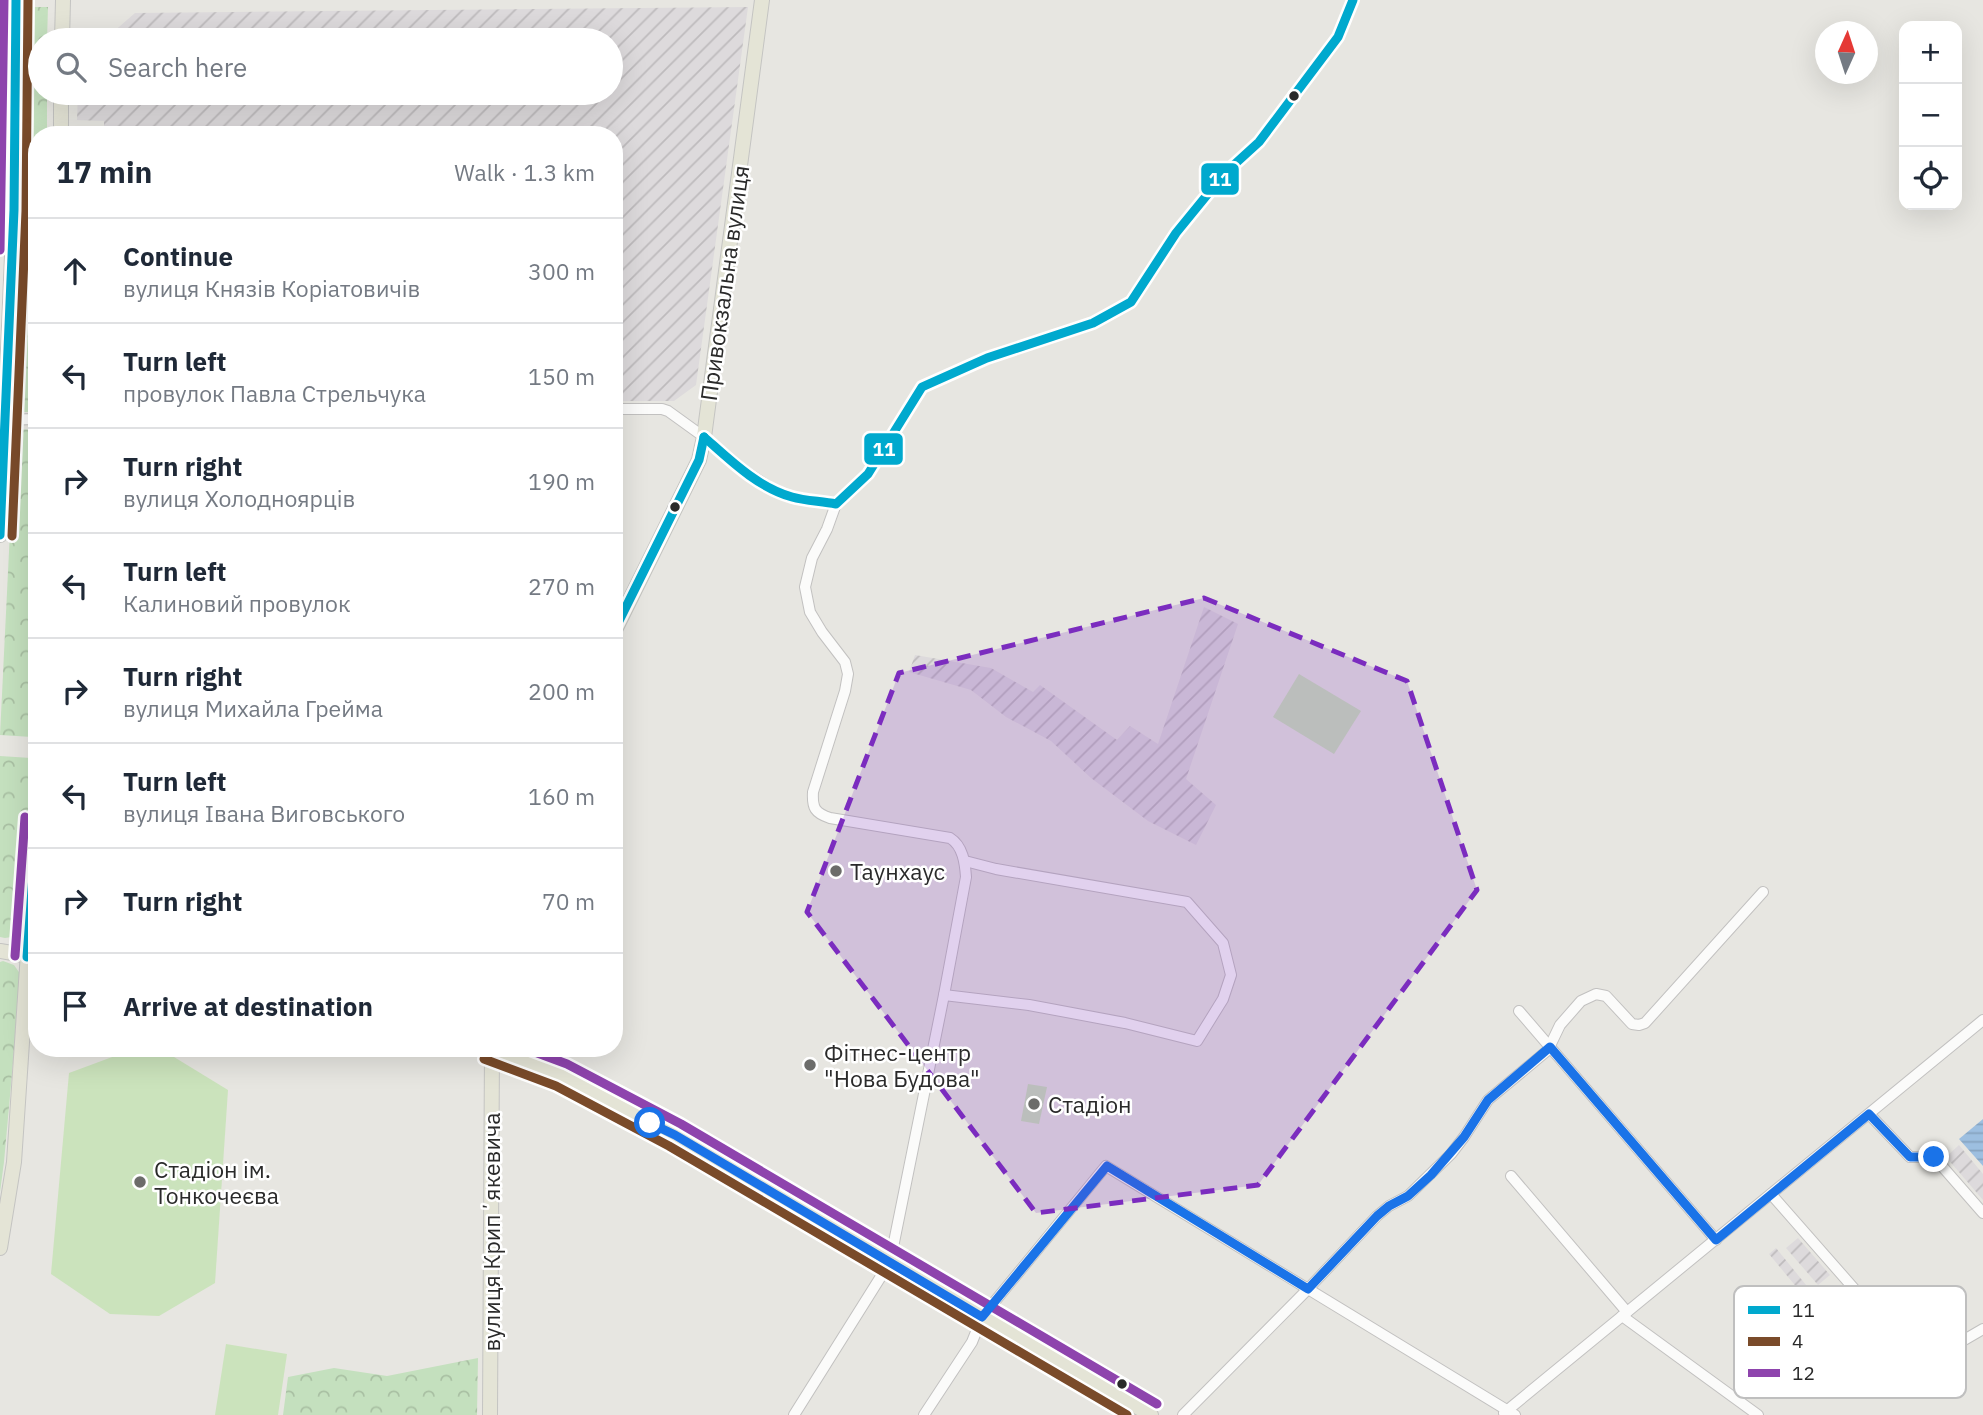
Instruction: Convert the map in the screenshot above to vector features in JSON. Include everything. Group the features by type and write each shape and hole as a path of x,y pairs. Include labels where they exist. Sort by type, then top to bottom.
{"main road":[{"path":"0,535 7,210 16,0"},
{"path":"62,28 63,0"},
{"name":"Привокзальна вулиця","path":"623,614 699,460 762,0"},
{"path":"61,105 61,126"},
{"path":"0,951 28,956"},
{"path":"0,961 28,958"},
{"path":"0,1248 14,1161 28,1002"},
{"name":"вулиця Крипʼякевича","path":"490,1057 490,1415"},
{"path":"512,1057 561,1075 675,1135 1151,1415"}],"street":[{"path":"794,1415 890,1262 966,877 965,861 956,842 950,838 830,818 819,814 813,806 813,792 848,674 845,662 810,612 805,587 812,558 827,530 836,504 868,474 922,387 987,358 1093,323 1131,302 1177,233 1225,173 1259,142 1338,37 1353,0"},
{"path":"623,409 662,409 704,437 746,472 778,492 791,497 836,504"},
{"path":"3,420 28,419"},
{"path":"944,995 1029,1005 1125,1023 1197,1041 1223,999 1231,975 1223,943 1187,902 996,869 965,861"},
{"path":"1183,1415 1377,1216 1408,1196 1451,1154 1488,1100 1550,1047 1555,1032 1581,1001 1596,993 1606,996 1632,1024 1639,1026 1648,1022 1763,892"},
{"path":"1519,1011 1716,1240"},
{"path":"924,1415 972,1342 982,1317 1107,1166 1508,1414 1625,1314 1983,1020"},
{"path":"1869,1114 1910,1157 1934,1157 1983,1213"},
{"path":"1511,1176 1625,1314 1734,1397"},
{"path":"1771,1194 1852,1286"},
{"path":"1966,1339 1983,1329"},
{"path":"1736,1398 1758,1415"}],"highlighted area":[{"path":"1204,598 1407,681 1477,890 1258,1185 1036,1213 807,912 899,673"}],"shaded area":[{"path":"748,7 696,385 674,401 623,401 623,126 104,126 104,121 77,120 78,105 623,105 623,28 118,28 135,13"},
{"path":"1204,607 1238,624 1186,779 1216,805 1196,845 1148,821 1091,778 1051,741 1006,717 971,690 909,672 915,655 991,668 1033,692 1040,685 1117,740 1130,726 1158,744"},
{"path":"1959,1145 1983,1174 1983,1200 1946,1157"},
{"path":"1798,1238 1830,1275 1818,1285 1786,1248"},
{"path":"1776,1248 1807,1286 1796,1286 1769,1254"}],"green space":[{"path":"24,7 48,7 47,28 28,28 28,105 47,105 47,126 28,126 28,412 17,412"},
{"path":"15,429 28,430 28,737 0,735"},
{"path":"1299,674 1361,711 1334,754 1273,717"},
{"path":"0,756 28,758 24,928 18,936 0,937"},
{"path":"0,962 14,965 21,975 0,1192"},
{"name":"Стадіон ім. Тонкочеєва","path":"112,1057 174,1057 228,1090 215,1283 159,1316 110,1314 51,1274 69,1073"},
{"name":"Стадіон","path":"1028,1084 1047,1087 1039,1124 1021,1121"},
{"path":"226,1344 287,1354 278,1415 215,1415"},
{"path":"478,1358 477,1415 283,1415 288,1377 334,1368 387,1376"}],"water":[{"path":"1983,1119 1983,1166 1959,1139"}],"transit line":[{"name":"12","path":"0,250 4,0"},
{"name":"11","path":"0,535 14,210 16,0"},
{"name":"4","path":"12,536 26,211 28,0"},
{"name":"11","path":"704,437 767,487 792,497 836,504 868,474 922,387 987,358 1093,323 1131,302 1176,233 1225,173 1259,142 1338,37 1353,0"},
{"name":"11","path":"623,613 699,460 704,437"},
{"name":"12","path":"15,956 25,817"},
{"name":"11","path":"27,957 28,943"},
{"name":"12","path":"548,1057 567,1064 681,1124 1157,1404"},
{"name":"4","path":"484,1059 556,1086 669,1146 1127,1415"}],"place":[{"name":"Таунхаус","path":"836,871"},
{"name":"Фітнес-центр \"Нова Будова\"","path":"810,1065"},
{"name":"Стадіон","path":"1034,1104"},
{"name":"Стадіон ім. Тонкочеєва","path":"140,1182"}],"route":[{"path":"650,1123 675,1135 982,1317 1107,1166 1308,1289 1377,1216 1408,1196 1451,1154 1494,1093 1550,1047 1716,1240 1869,1114 1910,1157 1934,1157"}]}
